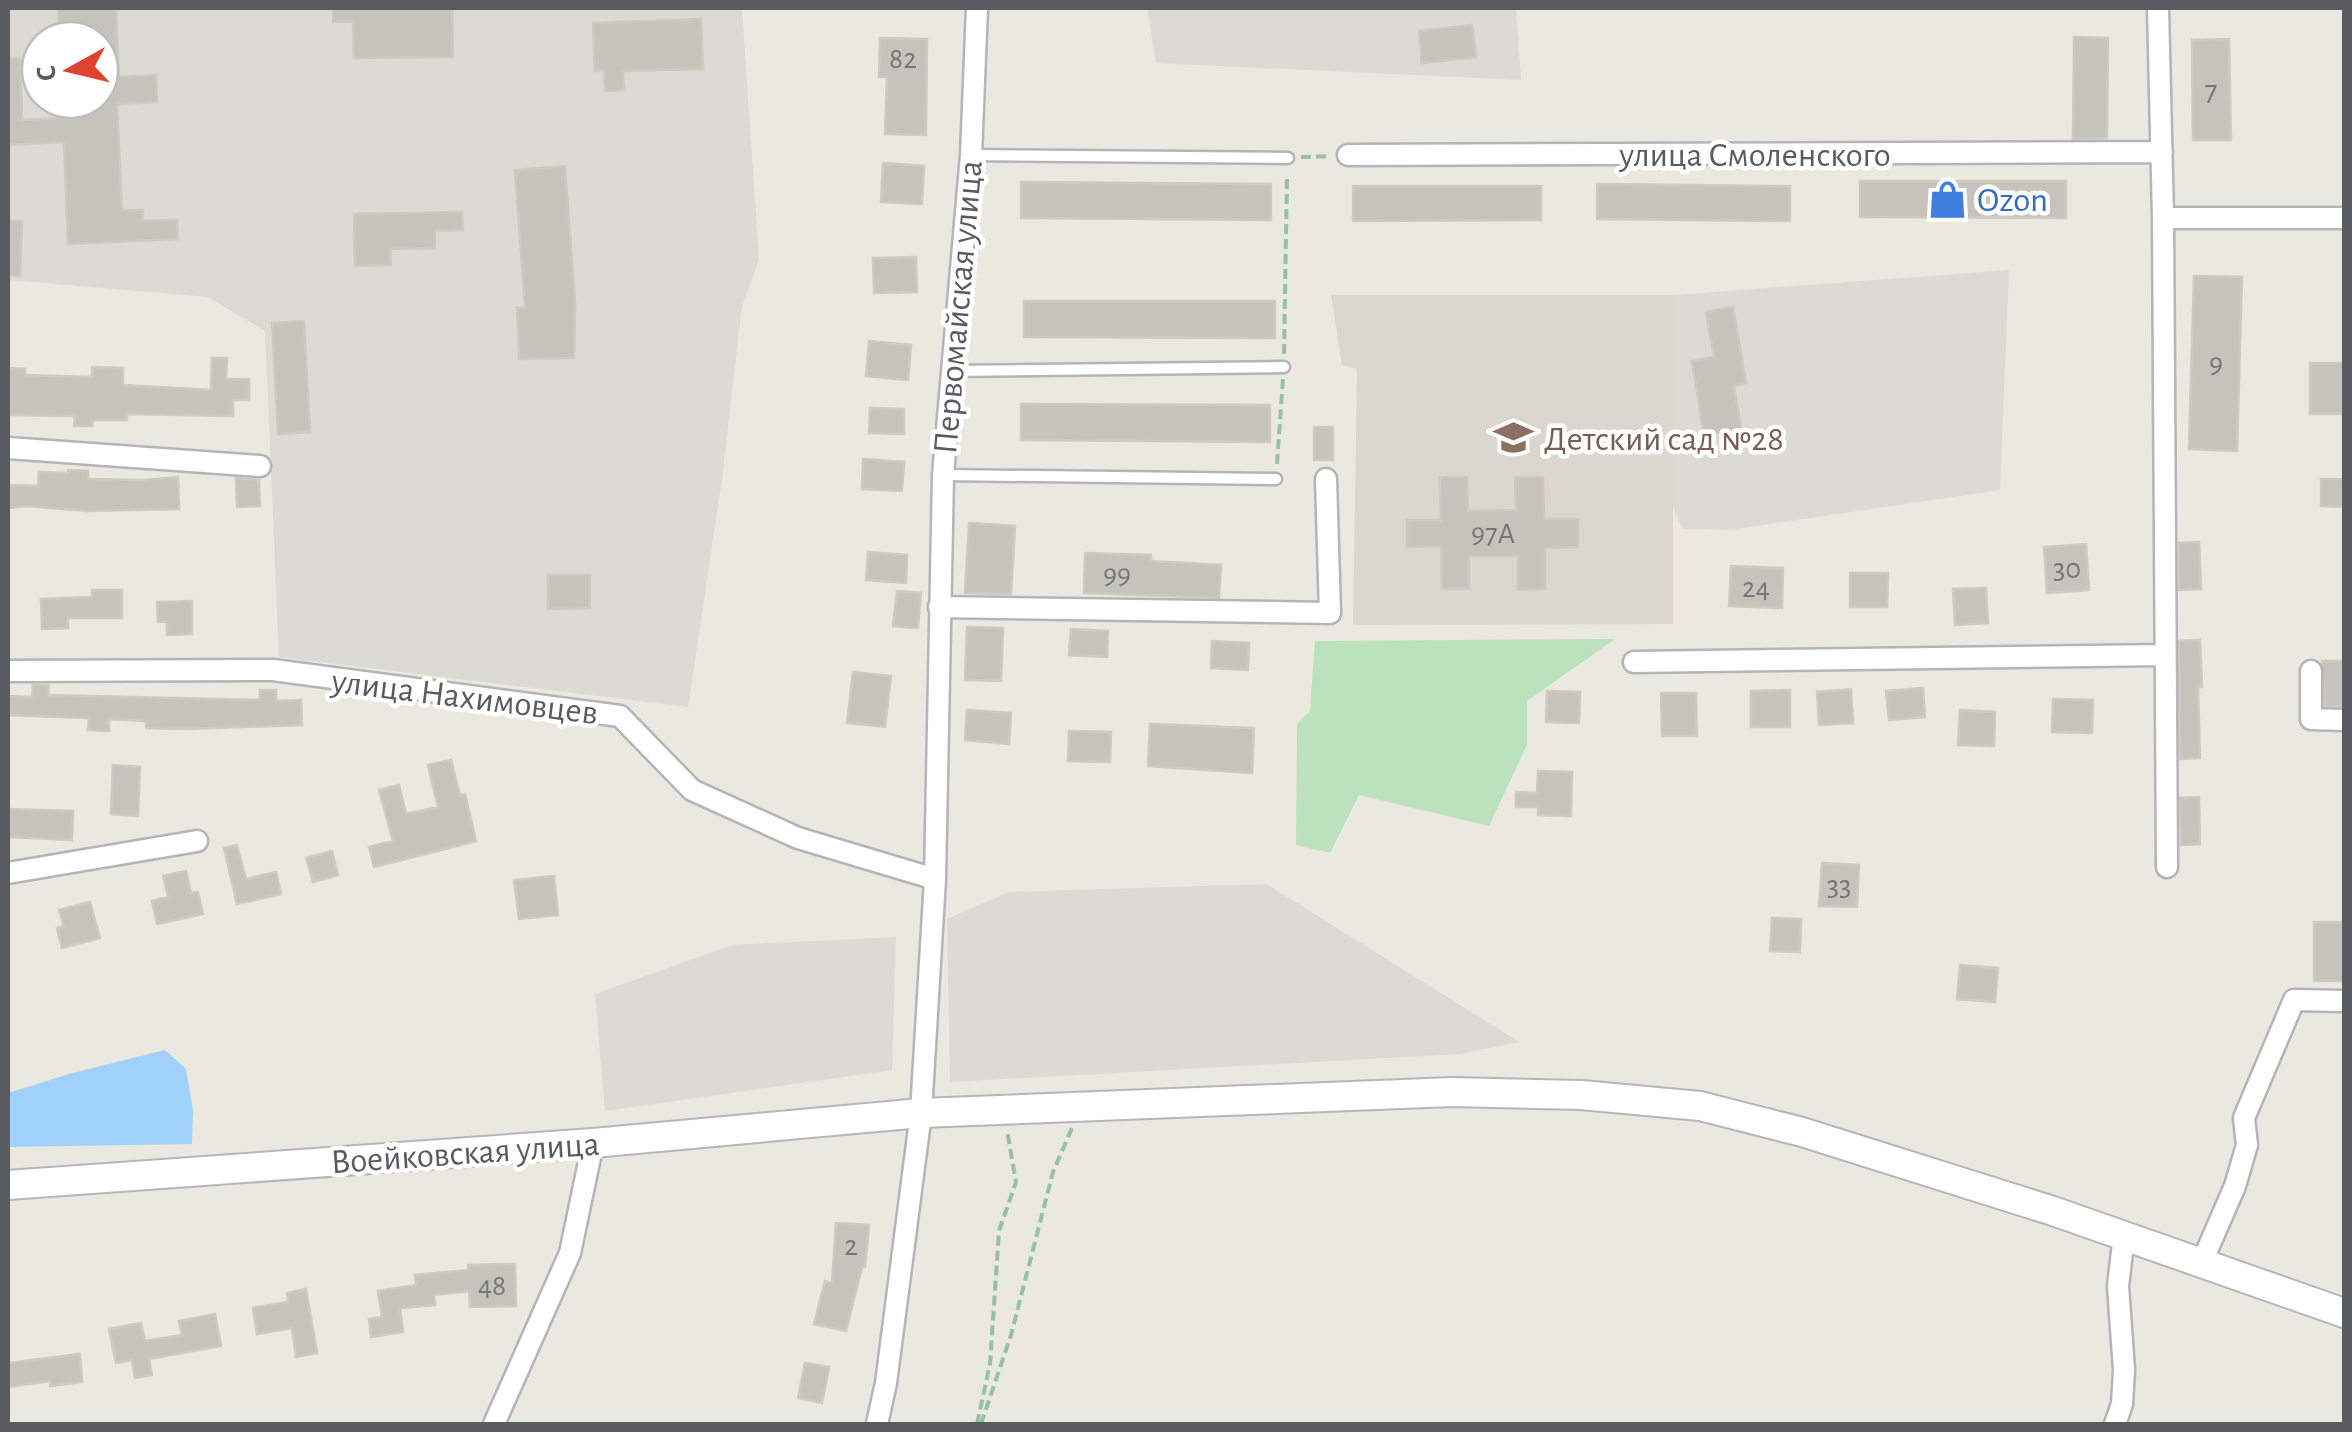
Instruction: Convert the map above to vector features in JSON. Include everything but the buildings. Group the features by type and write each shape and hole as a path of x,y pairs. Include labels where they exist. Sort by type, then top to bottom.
{"main road":[{"name":"Воейковская улица","path":"8,1185 594,1143 922,1114 1452,1092 1582,1095 1700,1106 1802,1132 2124,1235 2344,1313"}],"street":[{"name":"Первомайская улица","path":"877,1424 886,1383 922,1114 935,880 942,475 971,155 977,8"},
{"path":"2158,8 2164,218 2167,868"},
{"name":"улица Смоленского","path":"1348,155 2162,152"},
{"path":"2164,218 2344,218"},
{"path":"8,448 260,466"},
{"path":"939,606 1330,613 1326,479"},
{"path":"1634,662 2164,655"},
{"name":"улица Нахимовцев","path":"8,671 272,670 620,716 692,790 798,838 935,880"},
{"path":"2311,672 2311,720 2344,720"},
{"path":"8,873 197,842"},
{"path":"2202,1262 2235,1186 2247,1145 2244,1118 2294,1000 2344,1001"},
{"path":"494,1424 570,1253 594,1143"},
{"path":"2115,1424 2122,1404 2124,1370 2118,1286 2124,1235"}],"lane":[{"path":"971,155 1288,158"},
{"path":"950,371 1284,366"},
{"path":"942,475 1276,479"}],"path":[{"path":"1276,479 1284,366 1288,158 1348,155"},
{"path":"979,1424 1011,1335 1053,1172 1080,1107"},
{"path":"979,1424 990,1364 999,1231 1016,1182 1004,1110"}],"shaded area":[{"path":"8,8 742,8 759,260 742,306 722,479 688,707 279,657 265,331 208,297 8,280"},
{"path":"1147,8 1516,8 1521,80 1156,63"},
{"path":"2009,270 2000,490 1729,530 1682,529 1673,507 1673,295"},
{"name":"Детский сад №28","path":"1331,295 1673,295 1673,624 1353,625 1357,369 1342,365"},
{"path":"1267,884 1519,1042 1460,1054 950,1082 947,919 1009,892"},
{"path":"896,937 892,1070 605,1111 595,994 732,945"}],"green space":[{"path":"1615,639 1527,701 1527,745 1489,826 1359,795 1330,853 1296,845 1297,724 1310,711 1315,641"}],"water":[{"path":"165,1050 186,1069 193,1110 192,1144 8,1147 8,1093"}],"place":[{"name":"Ozon","path":"1947,199"},
{"name":"Детский сад №28","path":"1514,438"}]}
